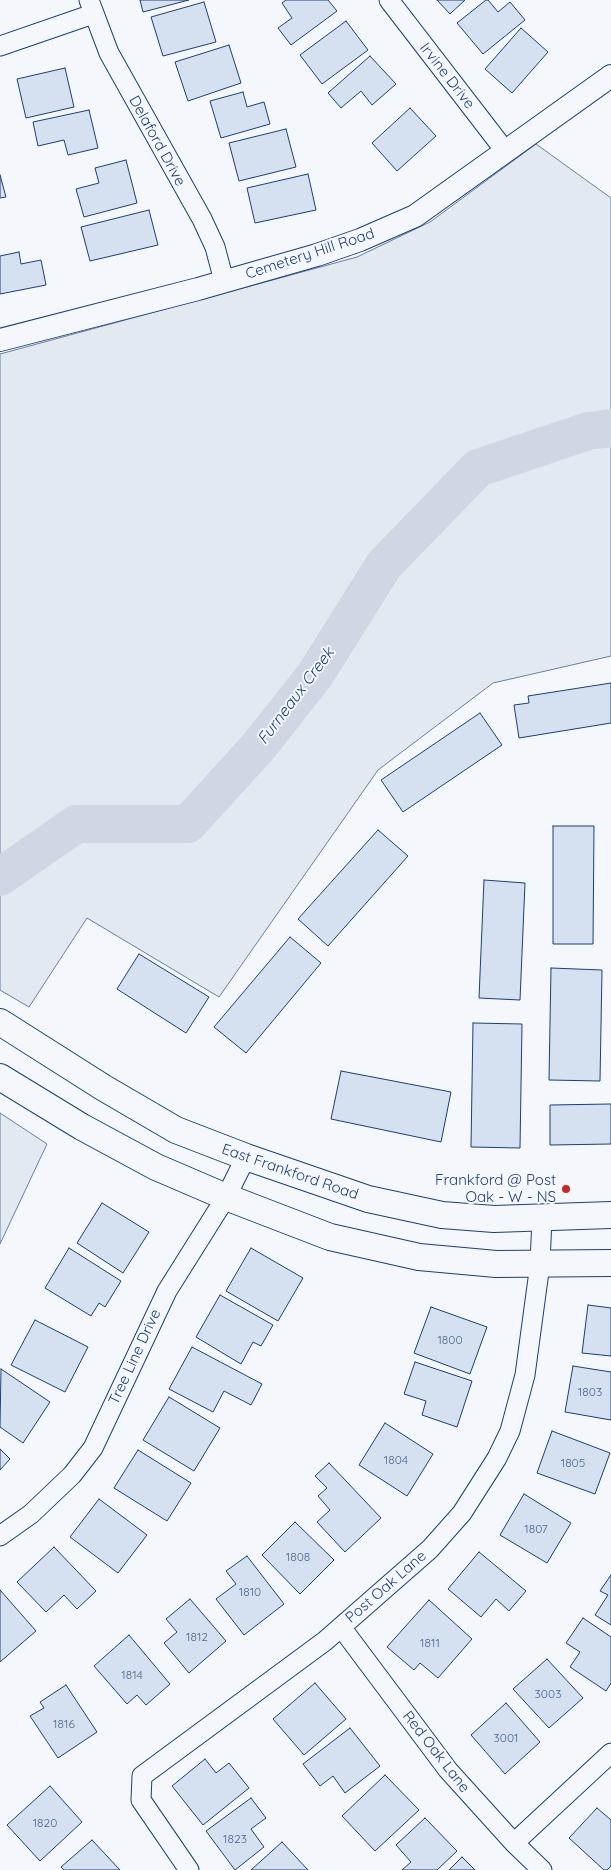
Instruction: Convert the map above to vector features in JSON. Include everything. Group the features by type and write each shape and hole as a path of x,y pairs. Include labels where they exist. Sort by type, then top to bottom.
{"main road":[{"name":"East Frankford Road","path":"0,1022 104,1088 176,1130 246,1157 368,1199 442,1215 494,1219 611,1215"},
{"path":"0,1077 107,1140 156,1166 226,1197 330,1237 419,1257 496,1264 611,1263"}],"street":[{"name":"Irvine Drive","path":"389,0 506,152"},
{"path":"0,46 91,7"},
{"name":"Delaford Drive","path":"91,7 109,53 202,219 215,247 224,281"},
{"name":"Cemetery Hill Road","path":"0,340 224,281 352,243 415,216 611,76"},
{"name":"Tree Line Drive","path":"0,1536 31,1514 72,1475 93,1448 167,1291 226,1197 246,1157"},
{"name":"Post Oak Lane","path":"189,1870 141,1800 142,1776 325,1641 430,1549 462,1513 497,1458 510,1431 525,1376 540,1264 542,1217"},
{"name":"Red Oak Lane","path":"341,1626 448,1770 514,1844 542,1870"},
{"path":"514,1844 611,1753"}],"shaded area":[{"path":"536,144 611,198 611,656 493,683 378,770 219,997 87,918 29,1007 0,990 0,354 357,257 430,222"},
{"path":"0,1113 47,1144 0,1244"}],"building":[{"path":"140,0 189,0 143,12"},
{"path":"286,0 328,0 337,11 291,45 278,28 292,18 282,3"},
{"path":"437,0 465,0 450,14"},
{"path":"486,0 498,12 510,2 525,20 483,54 457,23"},
{"path":"204,2 216,42 163,56 151,17"},
{"path":"346,21 368,50 322,84 300,55"},
{"path":"521,28 548,52 512,93 485,69"},
{"path":"229,45 241,83 188,101 175,62"},
{"path":"370,56 396,84 372,105 361,91 341,108 328,93"},
{"path":"65,68 74,107 26,118 17,79"},
{"path":"243,92 247,107 264,102 270,124 221,138 210,101"},
{"path":"410,108 436,136 397,171 372,143"},
{"path":"89,110 98,148 68,155 64,140 38,146 33,122"},
{"path":"286,129 296,167 239,181 229,143"},
{"path":"126,160 137,203 84,217 76,189 99,183 95,168"},
{"path":"308,174 316,210 255,223 247,188"},
{"path":"0,175 6,197 0,198"},
{"path":"149,210 158,245 90,261 81,227"},
{"path":"19,252 21,264 41,260 46,285 0,294 0,256"},
{"path":"611,683 611,723 519,738 514,705 529,703 528,696"},
{"path":"480,713 502,745 403,812 381,780"},
{"path":"553,826 594,826 593,944 553,944"},
{"path":"378,830 408,856 328,946 298,919"},
{"path":"484,880 525,883 520,1000 479,998"},
{"path":"290,937 321,963 246,1053 214,1027"},
{"path":"139,954 209,997 186,1033 117,989"},
{"path":"551,968 602,970 600,1081 549,1080"},
{"path":"473,1023 522,1024 520,1148 471,1147"},
{"path":"341,1071 451,1092 441,1142 331,1119"},
{"path":"611,1104 611,1144 550,1145 550,1105"},
{"path":"102,1203 149,1232 123,1273 77,1243"},
{"path":"69,1248 121,1281 105,1307 99,1303 91,1316 45,1288"},
{"path":"251,1248 303,1278 278,1321 226,1291"},
{"path":"220,1295 273,1325 261,1346 253,1342 241,1364 196,1337"},
{"path":"588,1305 611,1308 611,1356 582,1353"},
{"path":"431,1307 487,1327 470,1374 414,1353"},
{"path":"35,1320 88,1347 65,1392 11,1365"},
{"path":"192,1347 262,1384 251,1405 224,1391 213,1412 169,1389"},
{"path":"415,1362 472,1381 457,1427 422,1415 426,1401 404,1394"},
{"path":"573,1366 611,1372 611,1420 565,1412"},
{"path":"1,1369 50,1402 23,1443 0,1427"},
{"path":"169,1397 220,1428 194,1471 143,1440"},
{"path":"385,1423 433,1454 407,1496 359,1465"},
{"path":"552,1431 610,1453 595,1494 537,1473"},
{"path":"0,1449 10,1459 0,1470"},
{"path":"138,1450 191,1483 167,1521 114,1488"},
{"path":"329,1463 381,1518 345,1552 317,1522 330,1510 318,1496 327,1488 315,1476"},
{"path":"524,1494 571,1523 547,1563 500,1535"},
{"path":"99,1499 147,1535 118,1573 70,1537"},
{"path":"295,1522 334,1560 300,1594 262,1555"},
{"path":"54,1547 96,1591 77,1609 64,1595 46,1612 17,1582"},
{"path":"479,1552 526,1591 509,1611 496,1599 481,1617 448,1589"},
{"path":"247,1556 284,1604 244,1635 216,1599 236,1584 226,1571"},
{"path":"611,1575 611,1625 595,1615 608,1595 600,1591"},
{"path":"0,1590 36,1631 0,1662"},
{"path":"190,1599 226,1641 189,1673 164,1643 177,1632 166,1619"},
{"path":"429,1600 472,1639 438,1678 420,1663 414,1670 387,1647"},
{"path":"583,1618 611,1637 611,1683 606,1691 570,1667 580,1652 566,1643"},
{"path":"129,1635 170,1684 146,1705 137,1695 127,1704 94,1666"},
{"path":"547,1659 583,1698 549,1728 513,1689"},
{"path":"315,1683 346,1719 304,1755 273,1719"},
{"path":"66,1685 97,1732 58,1758 30,1716 44,1708 40,1702"},
{"path":"506,1703 540,1742 505,1774 471,1735"},
{"path":"350,1728 380,1766 345,1793 333,1776 320,1786 303,1764"},
{"path":"205,1759 216,1773 229,1763 249,1788 203,1825 172,1786"},
{"path":"385,1775 419,1810 375,1851 342,1816"},
{"path":"50,1786 82,1822 40,1861 7,1825"},
{"path":"251,1798 266,1818 251,1829 264,1847 235,1870 206,1831"},
{"path":"597,1808 611,1820 611,1866 607,1870 604,1870 569,1838"},
{"path":"425,1818 457,1851 437,1870 402,1870 411,1862 396,1845"},
{"path":"92,1840 120,1870 64,1870 61,1867"},
{"path":"282,1842 308,1870 251,1870"},
{"path":"462,1857 475,1870 449,1870"}],"waterway":[{"name":"Furneaux Creek","path":"0,877 76,824 188,824 259,746 315,675 384,565 478,468 588,431 611,428"}],"place":[{"name":"Frankford @ Post Oak - W - NS","path":"566,1189"}]}
